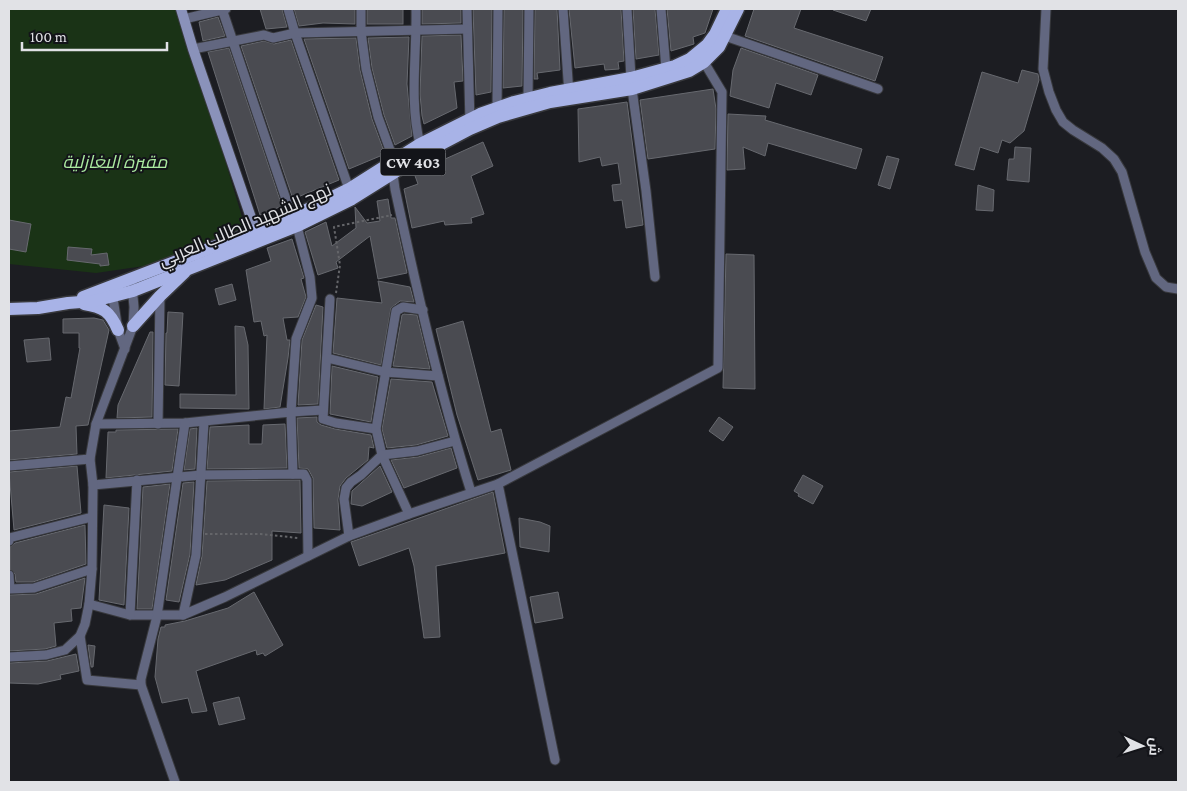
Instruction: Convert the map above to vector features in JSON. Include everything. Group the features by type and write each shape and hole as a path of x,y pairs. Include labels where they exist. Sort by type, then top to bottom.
{"main road":[{"name":"نهج الشهيد الطالب العربي","path":"631,83 690,59 707,45 715,34 727,9"},
{"name":"نهج الشهيد الطالب العربي","path":"295,222 349,189 432,149 497,107 528,98 569,94 689,71 704,62 719,47 738,9"},
{"name":"نهج الشهيد الطالب العربي","path":"9,309 38,308 71,303 132,285 352,199 393,168 420,144 470,124 550,102 569,94"},
{"name":"نهج الشهيد الطالب العربي","path":"132,285 190,268 258,236"},
{"path":"133,326 160,296 190,268"},
{"path":"71,303 92,305 112,315 118,330"}],"street":[{"path":"258,236 193,49 183,14 224,9 232,40 295,222 310,277 312,298 296,339 291,412 293,474"},
{"path":"288,9 349,189"},
{"path":"362,9 361,30 366,69 393,168 400,213 438,376 455,441 472,492"},
{"path":"416,9 416,129 420,144"},
{"path":"467,9 470,124"},
{"path":"497,107 498,9"},
{"path":"528,98 529,9"},
{"path":"562,9 569,94"},
{"path":"627,9 631,83 646,191 655,277"},
{"path":"661,9 666,69"},
{"path":"1046,9 1044,69 1049,92 1056,110 1063,122 1102,148 1114,159 1122,172 1145,252 1156,278 1166,287 1178,289"},
{"path":"193,49 264,35 273,38 295,33 467,29"},
{"path":"724,36 878,89"},
{"path":"90,604 130,615 183,615 225,597 349,536 498,484 718,368 722,92 704,62"},
{"path":"132,285 133,326 96,424 90,459 93,485 92,569 90,604 80,636 87,680 141,685"},
{"path":"112,292 118,330 125,349"},
{"path":"158,424 160,296"},
{"path":"330,299 323,419 336,423 376,429"},
{"path":"409,514 382,455 376,429 396,310 403,307 423,310"},
{"path":"327,358 385,372 438,376"},
{"path":"96,424 204,422 324,410"},
{"path":"183,615 196,556 204,422"},
{"path":"175,782 141,685 141,679 157,616 185,423"},
{"path":"349,536 344,508 346,488 382,455 417,451 455,441"},
{"path":"9,466 90,459"},
{"path":"93,485 201,475 304,474 307,480 308,556"},
{"path":"130,615 137,480"},
{"path":"498,484 555,760"},
{"path":"9,538 92,517"},
{"path":"9,575 9,589 34,588 92,569"},
{"path":"9,658 46,655 65,650 80,636"}],"path":[{"path":"330,299 338,290 340,265 334,227 400,213"},
{"path":"198,534 261,534 308,540"}],"green space":[{"name":"مقبرة البغازلية","path":"9,9 180,9 245,227 151,265 96,273 9,264"}],"building":[{"path":"260,9 282,9 287,27 266,29"},
{"path":"294,9 355,9 355,24 323,23 299,26"},
{"path":"367,9 403,9 403,24 367,24"},
{"path":"422,9 461,9 461,23 422,24"},
{"path":"473,9 492,9 491,92 476,95"},
{"path":"504,9 523,9 522,86 503,88"},
{"path":"535,9 557,9 560,70 537,73 538,79 534,79"},
{"path":"569,9 621,9 624,61 618,62 619,69 605,70 604,64 575,68"},
{"path":"633,9 655,9 659,55 636,59"},
{"path":"667,9 713,9 705,33 693,37 694,44 671,51"},
{"path":"754,9 801,9 794,28 883,57 875,81 745,36"},
{"path":"834,9 871,9 866,21"},
{"path":"218,17 225,36 203,41 199,22"},
{"path":"461,35 463,81 454,82 457,108 424,124 420,94 422,36"},
{"path":"409,37 407,84 412,136 395,145 384,115 372,68 368,38"},
{"path":"356,38 360,70 372,119 385,154 349,169 304,39"},
{"path":"291,40 339,180 293,199 241,46 264,41 274,44"},
{"path":"229,48 282,206 260,215 208,52"},
{"path":"741,48 818,75 811,95 776,83 769,108 730,96 733,70"},
{"path":"1022,70 1038,74 1039,80 1024,131 1010,143 1002,140 998,153 980,147 974,170 955,165 982,72 1018,83"},
{"path":"713,89 716,109 715,149 648,159 640,100"},
{"path":"627,102 643,225 626,228 622,200 614,201 612,185 621,184 618,163 602,166 600,157 579,162 578,109"},
{"path":"728,114 766,116 765,120 862,149 856,169 768,143 765,156 743,147 745,169 727,170"},
{"path":"483,142 493,166 471,176 484,214 471,218 472,223 445,225 444,221 412,228 404,189 418,184 414,173"},
{"path":"1015,147 1031,148 1029,182 1007,180 1009,159 1014,159"},
{"path":"887,156 899,159 890,189 878,185"},
{"path":"978,185 994,190 993,211 976,210"},
{"path":"388,199 391,218 395,218 407,273 378,279 370,236 336,262 338,268 318,275 305,232 326,222 332,246 356,228 355,207 367,223 380,221 377,201"},
{"path":"9,220 31,224 26,252 9,249"},
{"path":"292,239 304,278 301,279 306,297 298,317 283,318 287,340 290,340 280,407 264,409 267,335 264,336 261,321 254,322 246,270 271,261 267,248"},
{"path":"68,247 92,249 91,255 107,253 109,265 100,266 100,264 67,260"},
{"path":"726,254 754,255 755,389 723,388"},
{"path":"378,281 410,287 414,302 400,301 391,308 381,365 333,353 337,298 382,303"},
{"path":"232,284 236,300 219,305 215,289"},
{"path":"316,305 323,307 318,404 298,405 302,340"},
{"path":"168,312 183,313 179,386 165,385"},
{"path":"402,315 417,315 430,369 393,366"},
{"path":"94,318 103,320 109,330 88,425 76,426 77,454 9,460 9,431 60,427 66,397 71,398 80,348 79,333 63,333 63,319"},
{"path":"463,321 491,432 501,429 511,470 478,480 457,415 436,329"},
{"path":"235,326 244,327 248,345 249,409 180,408 180,394 236,395"},
{"path":"150,332 153,332 152,417 117,418 118,405"},
{"path":"49,338 51,360 27,362 24,340"},
{"path":"332,366 378,377 371,422 330,414"},
{"path":"391,379 432,382 448,436 416,445 387,448 382,429"},
{"path":"317,417 317,422 321,425 371,435 374,448 369,447 368,460 346,478 340,486 338,500 340,530 314,528 313,478 308,469 299,468 297,418"},
{"path":"719,417 733,427 723,441 709,431"},
{"path":"285,424 287,468 207,469 210,427 249,425 249,444 262,444 263,425"},
{"path":"197,428 195,469 184,470 190,429"},
{"path":"178,429 172,471 106,478 108,432 116,432 116,430"},
{"path":"451,448 457,468 404,488 391,460 418,457"},
{"path":"77,466 81,513 14,530 9,472"},
{"path":"380,466 392,492 362,506 351,504 352,491"},
{"path":"803,475 823,486 813,504 798,496 799,494 794,491"},
{"path":"300,480 301,533 272,531 272,560 225,580 196,585 202,556 207,481"},
{"path":"194,482 190,554 179,602 166,600 183,483"},
{"path":"170,484 152,609 137,609 143,487"},
{"path":"493,492 505,553 436,566 440,637 424,638 414,566 409,548 359,566 351,542"},
{"path":"104,505 129,508 124,605 99,600"},
{"path":"519,518 550,526 549,552 520,547"},
{"path":"85,525 86,564 33,582 16,582 15,574 10,569 10,547 15,543"},
{"path":"85,578 81,608 71,609 72,621 54,623 56,646 45,649 9,651 9,595 36,594"},
{"path":"254,592 283,645 265,656 263,653 257,655 256,650 196,671 207,711 192,713 188,698 162,703 155,677 158,639 161,627 228,608"},
{"path":"558,592 563,618 535,623 530,597"},
{"path":"88,645 95,646 93,667 91,667"},
{"path":"76,654 79,671 60,675 61,679 38,684 9,683 9,663 47,661"},
{"path":"239,697 245,719 219,725 213,703"}]}
